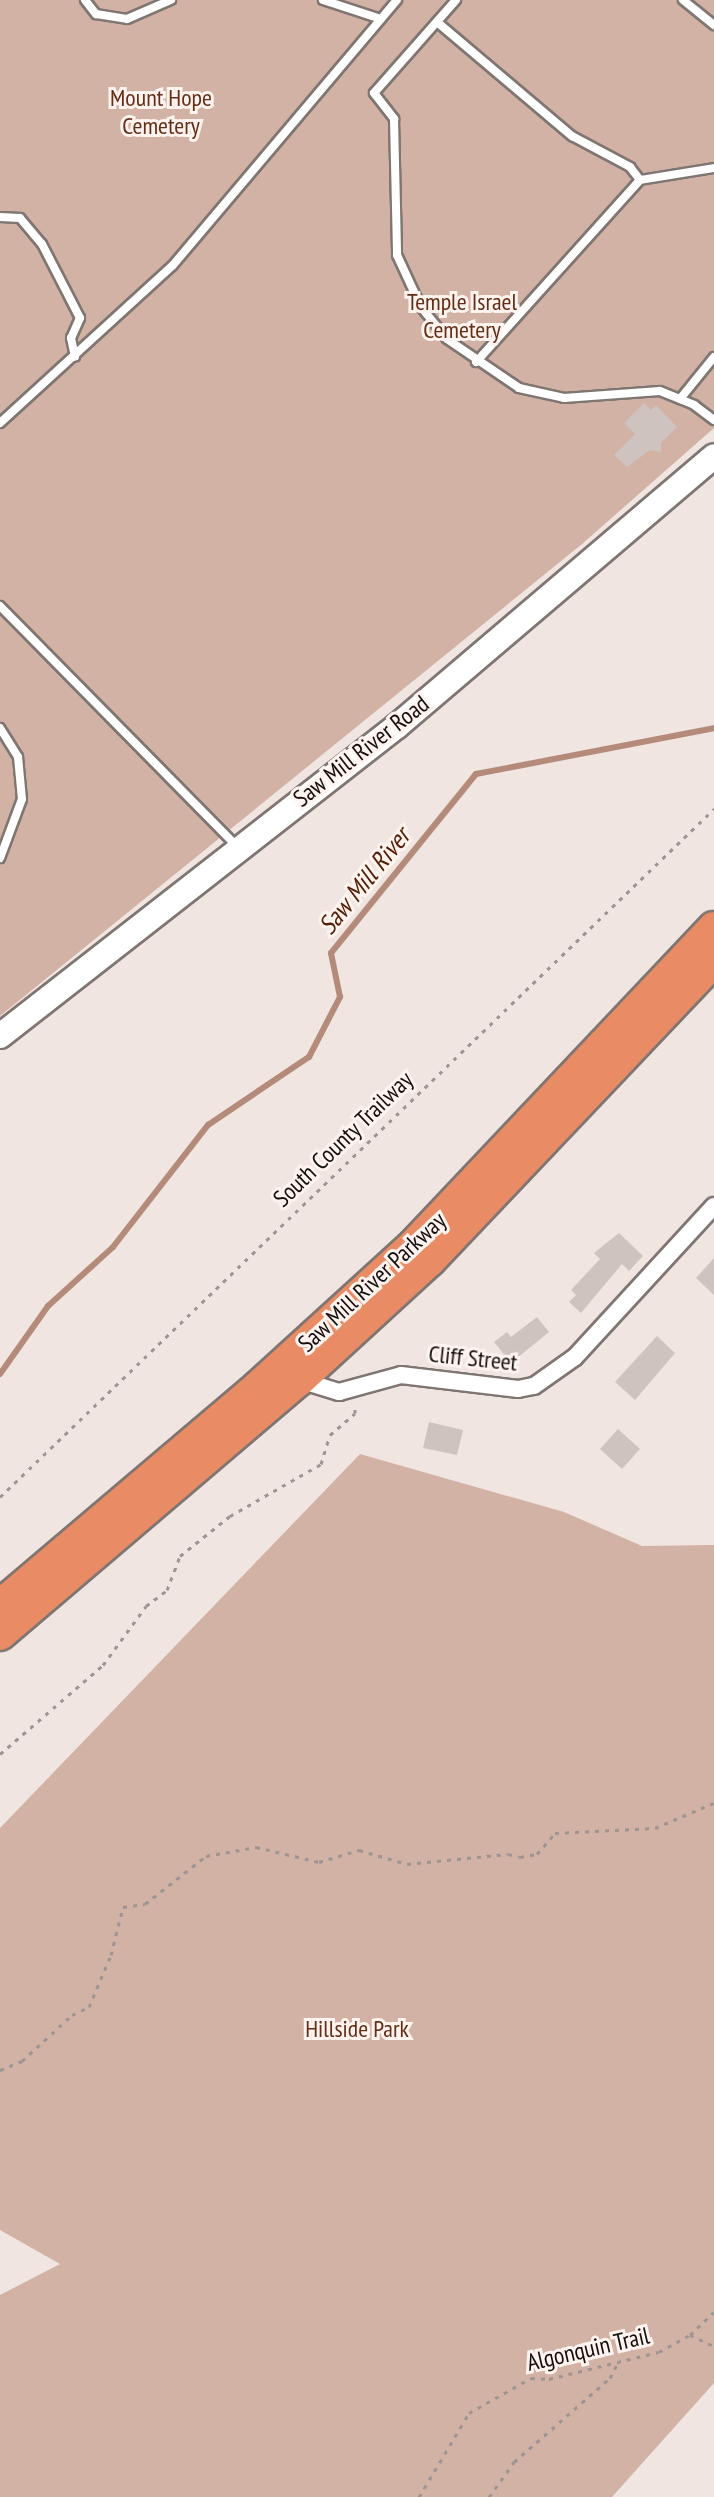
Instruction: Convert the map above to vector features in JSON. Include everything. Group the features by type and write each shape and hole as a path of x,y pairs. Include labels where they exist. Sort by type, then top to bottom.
{"highway":[{"name":"Saw Mill River Parkway","path":"0,1605 268,1376 412,1246 714,927"},
{"name":"Saw Mill River Parkway","path":"0,1635 300,1380 481,1211 714,962"}],"main road":[{"name":"Saw Mill River Road","path":"1,1032 397,726 714,456"}],"street":[{"name":"Cliff Street","path":"300,1380 324,1390 356,1389 401,1375 518,1389 534,1386 575,1357 714,1206"}],"lane":[{"path":"85,0 96,14 127,19 171,0"},
{"path":"323,0 381,19"},
{"path":"0,423 173,265 397,0"},
{"path":"456,0 374,93 394,119 393,231 404,278 447,339 476,362 537,394 564,398 660,391 680,399 714,420"},
{"path":"683,0 714,25"},
{"path":"437,22 572,136 630,167 640,180"},
{"path":"476,362 640,180 714,168"},
{"path":"0,217 20,218 42,244 80,318 71,338 75,357"},
{"path":"680,399 714,357"},
{"path":"0,606 237,847"},
{"path":"0,728 18,757 22,799 0,858"}],"path":[{"name":"South County Trailway","path":"0,1497 714,809"},
{"path":"0,1754 103,1665 146,1606 167,1590 180,1556 230,1516 321,1464 330,1435 355,1413 356,1389"},
{"path":"0,2070 22,2061 89,2007 111,1955 123,1907 145,1904 206,1856 256,1847 319,1862 359,1850 407,1864 508,1854 520,1857 537,1854 555,1833 655,1828 714,1803"},
{"name":"Algonquin Trail","path":"419,2497 469,2413 531,2378 617,2364 659,2352 690,2335 714,2312"},
{"path":"690,2335 714,2346"},
{"path":"489,2497 514,2462 610,2378 617,2364"}],"green space":[{"name":"Temple Israel Cemetery","path":"0,0 714,0 714,428 582,544 0,1016"},
{"name":"Hillside Park","path":"360,1454 564,1512 642,1546 714,1545 714,2383 612,2497 0,2497 0,2295 60,2264 0,2230 0,1828"}],"building":[{"path":"644,403 651,410 656,405 677,427 661,443 661,452 650,450 627,467 614,455 635,434 624,423"},
{"path":"619,1233 643,1256 629,1271 622,1264 581,1313 569,1302 576,1295 571,1290 600,1259 594,1253"},
{"path":"714,1258 714,1295 696,1278"},
{"path":"537,1317 549,1332 511,1363 494,1342 507,1332 511,1337"},
{"path":"657,1336 675,1353 635,1400 615,1382"},
{"path":"429,1422 463,1430 457,1455 423,1448"},
{"path":"618,1429 640,1449 622,1469 600,1449"}],"waterway":[{"name":"Saw Mill River","path":"0,1374 48,1306 113,1247 208,1125 309,1057 340,997 331,953 476,774 714,728"}],"park label":[{"name":"Mount Hope Cemetery","path":"161,112"}]}
